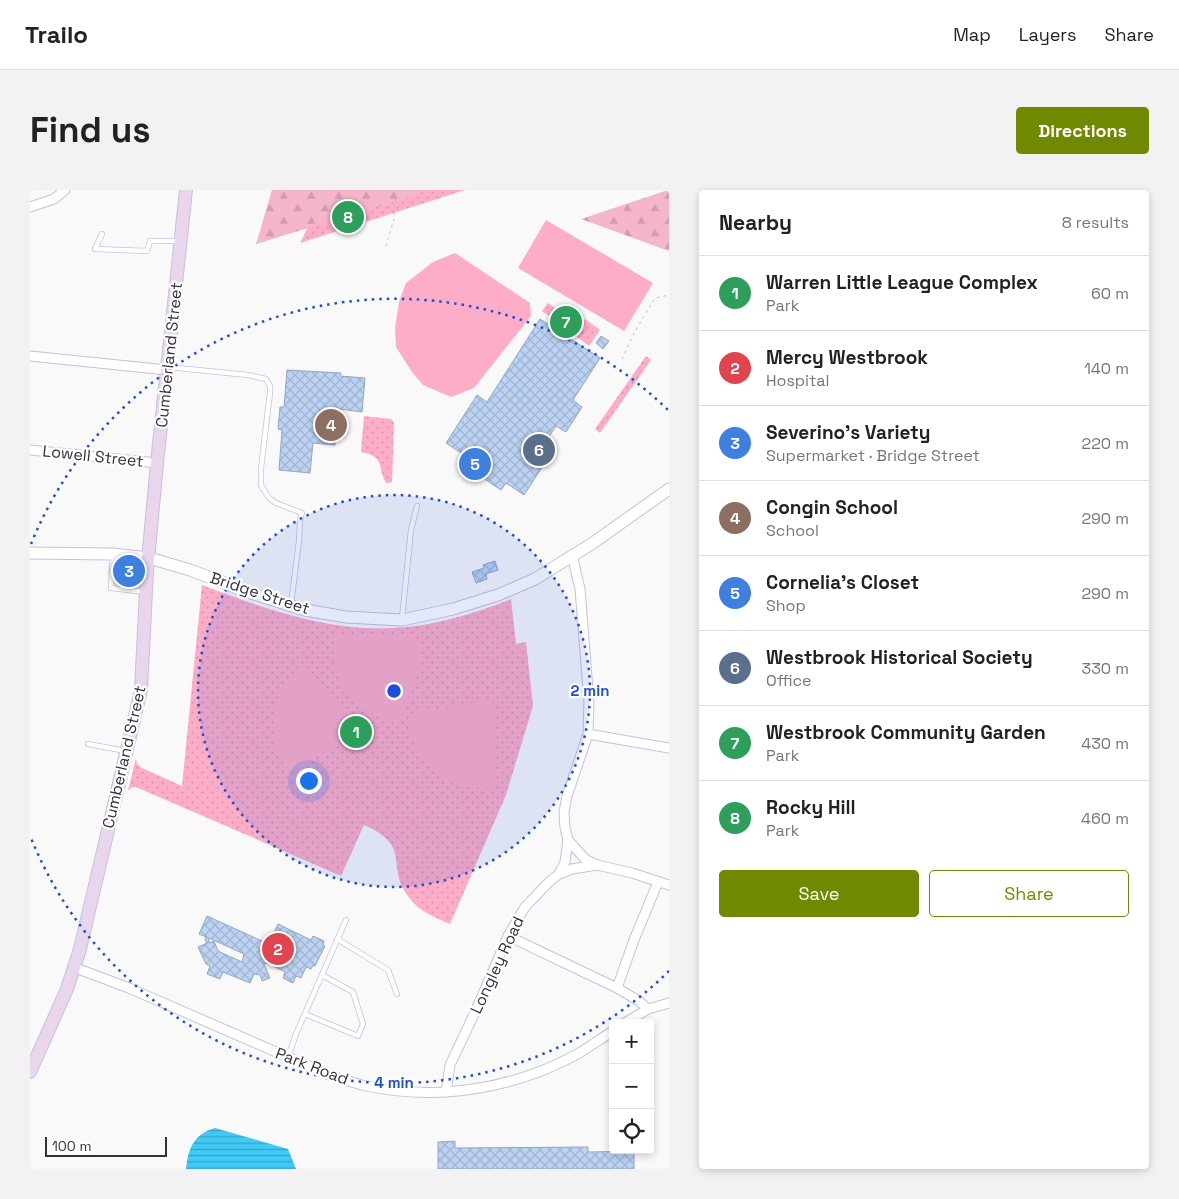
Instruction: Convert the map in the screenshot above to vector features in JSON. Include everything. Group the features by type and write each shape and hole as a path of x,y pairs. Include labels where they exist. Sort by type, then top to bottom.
{"main road":[{"name":"Cumberland Street","path":"30,1072 67,989 80,950 141,690 146,592 157,463 186,190"}],"street":[{"path":"30,207 45,203 65,190"},
{"path":"30,356 168,368"},
{"name":"Lowell Street","path":"30,450 157,463"},
{"name":"Bridge Street","path":"30,553 113,554 149,558 190,570 250,593 305,610 346,617 402,620 436,614 498,595 534,579 669,489"},
{"path":"558,874 564,862 568,840 564,820 566,804 588,734 588,672 580,589 572,555"},
{"path":"588,734 669,748"},
{"path":"568,840 585,859 597,865"},
{"name":"Longley Road","path":"446,1092 450,1065 508,936 525,907 558,874 572,869 597,865 632,873 669,886"},
{"path":"617,988 631,947 658,882"},
{"path":"508,936 617,988 639,1001 648,1010"},
{"name":"Park Road","path":"73,967 129,988 329,1075 362,1085 392,1090 446,1092 508,1083 581,1052 609,1033"},
{"path":"632,1019 648,1010 669,1003"}],"lane":[{"path":"102,234 95,249 146,251 150,241 181,241"},
{"path":"168,368 248,374 266,379 270,386 261,468 262,485 269,498 302,513 291,606"},
{"path":"402,620 411,530 417,506"},
{"path":"113,554 111,588 146,592"},
{"path":"88,744 127,752"},
{"path":"288,1057 346,920"},
{"path":"337,939 388,970 397,994"},
{"path":"305,1014 358,1036 363,1024 353,992 322,975"}],"path":[{"path":"386,246 394,219 396,194 400,190"},
{"path":"622,359 634,333 655,298 669,295"}],"shaded area":[{"path":"326,190 465,190 300,243"},
{"path":"546,220 653,283 624,331 518,268"},
{"path":"455,253 530,303 531,316 474,388 451,397 423,385 412,372 396,347 395,328 399,302 406,283 433,262"},
{"path":"548,303 580,326 585,319 600,330 589,346 542,311"},
{"path":"646,356 651,360 600,433 595,429"},
{"path":"364,416 391,419 394,423 392,482 386,483 378,460 369,454 361,452"},
{"path":"202,585 296,617 344,626 369,628 408,627 438,622 482,610 511,599 516,644 526,642 533,706 506,795 450,924 427,913 412,901 402,885 398,874 396,857 388,841 379,833 364,825 341,876 136,787 132,787 128,791 136,758 137,764 142,768 182,786"},
{"path":"335,637 412,637 420,650 420,660 400,724 367,710 350,696 339,676 336,664"},
{"path":"304,664 356,721 354,732 291,773 284,764 275,743 273,720 278,698 283,687"},
{"path":"489,699 496,706 497,722 493,722 496,788 469,787 452,782 437,772 423,758 410,734 408,718 412,713 471,704 475,700"}],"green space":[{"path":"272,190 432,190 256,244"},
{"path":"668,190 669,251 581,219"}],"water":[{"path":"215,1128 288,1149 296,1169 186,1169 188,1155 193,1143 202,1134"}],"building":[{"path":"540,319 600,358 573,400 582,407 566,432 556,426 545,443 554,449 524,495 506,483 501,490 459,462 464,455 446,443 477,395 487,402"},
{"path":"601,336 609,341 603,349 596,343"},
{"path":"287,370 341,373 340,376 365,378 362,412 339,409 335,445 313,443 310,473 279,470 282,430 278,429 280,407 284,407"},
{"path":"495,561 498,570 486,574 487,579 476,583 472,572 484,568 483,565"},
{"path":"207,916 275,947 279,937 273,935 278,924 311,940 313,936 322,940 325,946 315,966 313,965 311,969 306,967 301,978 296,976 293,983 283,978 285,972 267,963 264,964 270,978 262,981 260,975 254,974 250,983 223,972 220,979 207,974 210,966 206,964 198,947 207,943 206,937 199,934","holes":["209,938 244,954 242,962 218,951 214,941 209,943"]},
{"path":"455,1141 455,1148 588,1147 588,1152 634,1154 634,1169 438,1169 438,1142"}],"place":[{"name":"Rocky Hill","path":"348,217"},
{"name":"Westbrook Community Garden","path":"566,322"},
{"name":"Congin School","path":"331,425"},
{"name":"Westbrook Historical Society","path":"539,450"},
{"name":"Cornelia's Closet","path":"475,464"},
{"name":"Severino's Variety","path":"129,571"},
{"name":"Warren Little League Complex","path":"356,732"},
{"name":"Mercy Westbrook","path":"278,949"}]}
